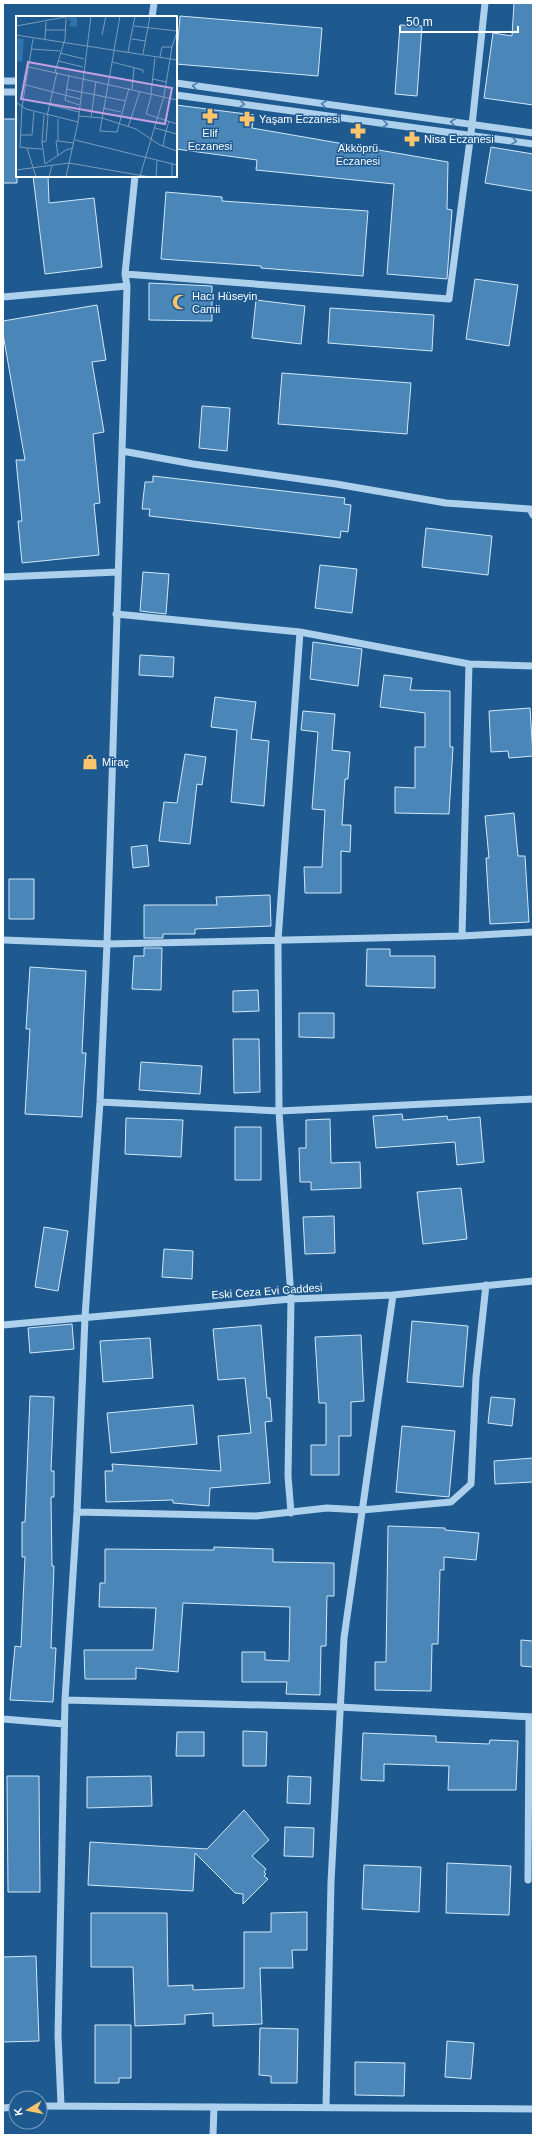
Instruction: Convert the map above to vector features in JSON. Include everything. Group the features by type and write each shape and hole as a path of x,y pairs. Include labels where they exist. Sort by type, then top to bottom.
{"street":[{"path":"152,16 154,3"},
{"path":"125,274 449,299 471,136 485,3"},
{"path":"3,81 16,81"},
{"path":"177,83 533,133"},
{"path":"3,92 16,92"},
{"path":"177,95 533,144"},
{"path":"61,2105 58,2035 64,1724 77,1512 85,1317 100,1102 107,944 127,286 125,274 135,177"},
{"path":"3,297 127,286"},
{"path":"122,451 193,464 336,484 446,503 530,509 533,515"},
{"path":"3,577 118,572"},
{"path":"116,614 300,632 469,664 533,666"},
{"path":"291,1513 288,1476 291,1299 279,1111 278,940 300,632"},
{"path":"462,936 469,664"},
{"path":"3,940 107,944 462,936 533,932"},
{"path":"100,1102 279,1111 533,1099"},
{"name":"Eski Ceza Evi Caddesi","path":"3,1325 291,1299 394,1295 533,1281"},
{"path":"77,1512 256,1516 327,1508 362,1510 451,1502 471,1484 476,1377 486,1285"},
{"path":"326,2107 331,1882 339,1707 344,1638 394,1295"},
{"path":"65,1700 339,1707 531,1717 528,1880"},
{"path":"3,1719 64,1724"},
{"path":"48,2106 533,2109"},
{"path":"213,2135 214,2107"}],"building":[{"path":"514,3 533,3 533,105 484,98 493,33 512,36"},
{"path":"180,16 322,28 318,76 177,64"},
{"path":"400,25 422,26 417,96 395,94"},
{"path":"177,105 254,115 252,128 448,162 447,209 452,210 447,279 387,274 394,184 256,170 257,160 177,149"},
{"path":"3,119 16,119 17,183 3,183"},
{"path":"491,147 533,154 533,191 485,183"},
{"path":"33,177 48,177 49,203 94,198 102,267 45,274"},
{"path":"166,192 222,197 222,201 368,211 363,276 261,268 261,266 161,259"},
{"path":"475,279 518,285 509,346 466,339"},
{"name":"Hacı Hüseyin Camii","path":"149,283 212,286 212,321 149,320"},
{"path":"256,300 305,306 301,344 252,338"},
{"path":"97,305 106,360 92,362 104,432 93,434 100,503 94,504 99,555 22,563 18,521 22,521 16,460 25,460 3,334 3,321"},
{"path":"330,308 434,315 432,351 328,343"},
{"path":"282,373 411,383 407,434 278,424"},
{"path":"202,406 230,408 227,451 199,448"},
{"path":"153,476 345,498 344,504 351,505 348,532 341,531 340,538 149,516 150,509 142,509 145,482 153,482"},
{"path":"426,528 492,536 488,575 422,567"},
{"path":"320,565 357,569 352,613 315,608"},
{"path":"143,572 169,574 166,614 140,611"},
{"path":"313,642 362,649 358,686 310,679"},
{"path":"140,655 174,657 173,677 139,675"},
{"path":"384,675 412,678 410,690 450,691 450,747 453,747 449,814 395,813 395,787 415,788 415,747 425,747 425,713 380,707"},
{"path":"215,697 256,702 251,739 269,741 264,806 231,802 237,730 211,727"},
{"path":"530,708 533,756 509,758 508,751 491,752 489,711"},
{"path":"303,711 335,714 332,750 350,752 348,779 345,779 342,825 351,825 350,852 341,851 341,893 305,893 304,867 322,867 325,810 312,809 318,732 301,730"},
{"path":"185,754 206,757 202,785 197,784 190,844 159,841 164,802 177,803"},
{"path":"514,813 518,856 525,856 529,922 490,924 486,858 489,858 485,816"},
{"path":"147,845 149,866 133,868 131,847"},
{"path":"9,879 34,879 34,919 9,919"},
{"path":"270,895 271,926 195,929 195,934 163,934 163,938 144,938 144,905 217,905 216,897"},
{"path":"144,948 162,948 161,990 132,989 134,956 144,956"},
{"path":"367,949 390,949 390,956 435,956 435,988 366,986"},
{"path":"30,967 86,971 82,1053 86,1053 82,1117 25,1114 30,1029 26,1029"},
{"path":"258,990 259,1011 233,1012 233,991"},
{"path":"299,1013 334,1013 334,1038 299,1037"},
{"path":"233,1039 259,1039 260,1092 234,1093"},
{"path":"141,1062 202,1066 200,1094 139,1090"},
{"path":"402,1114 403,1120 447,1116 448,1120 480,1117 484,1162 457,1165 455,1142 376,1148 373,1116"},
{"path":"126,1118 183,1120 181,1157 125,1154"},
{"path":"330,1119 331,1163 360,1162 361,1188 311,1190 311,1182 300,1182 299,1148 306,1148 306,1120"},
{"path":"235,1127 261,1127 261,1180 235,1180"},
{"path":"461,1188 467,1239 423,1244 417,1192"},
{"path":"334,1216 335,1253 305,1254 303,1217"},
{"path":"44,1227 68,1231 58,1291 35,1287"},
{"path":"164,1249 193,1251 192,1279 162,1277"},
{"path":"412,1321 468,1326 463,1387 407,1382"},
{"path":"72,1324 74,1349 30,1353 28,1328"},
{"path":"261,1325 267,1398 270,1398 272,1421 265,1422 270,1483 210,1488 209,1506 173,1503 173,1500 106,1502 105,1471 113,1471 112,1464 221,1471 218,1436 251,1433 245,1378 218,1380 213,1329"},
{"path":"361,1335 364,1401 351,1402 351,1436 339,1436 339,1475 311,1475 311,1445 326,1445 326,1403 319,1403 315,1337"},
{"path":"150,1338 153,1378 103,1382 100,1341"},
{"path":"30,1396 54,1397 51,1471 54,1471 54,1497 51,1497 52,1566 54,1566 51,1648 56,1648 53,1702 10,1700 15,1646 21,1647 25,1557 22,1557 22,1522 25,1522"},
{"path":"491,1397 515,1399 512,1426 488,1423"},
{"path":"193,1405 197,1444 111,1453 107,1413"},
{"path":"402,1426 455,1431 449,1497 396,1492"},
{"path":"533,1458 533,1482 495,1484 494,1461"},
{"path":"388,1526 445,1528 445,1530 479,1533 476,1560 444,1557 444,1570 440,1570 438,1644 432,1644 431,1691 375,1690 375,1662 386,1662"},
{"path":"214,1547 273,1549 273,1562 334,1563 334,1596 327,1596 326,1646 321,1646 320,1695 286,1694 287,1682 242,1682 242,1652 265,1652 265,1660 289,1661 290,1607 183,1603 178,1672 136,1668 136,1679 85,1679 84,1650 153,1650 156,1608 99,1607 100,1583 105,1583 105,1549 214,1550"},
{"path":"521,1640 533,1641 533,1667 521,1666"},
{"path":"243,1731 267,1732 266,1766 243,1766"},
{"path":"177,1732 204,1732 204,1756 176,1756"},
{"path":"363,1733 436,1736 436,1742 489,1744 490,1740 518,1741 516,1790 448,1790 449,1766 384,1764 384,1781 361,1780"},
{"path":"7,1776 39,1776 40,1892 8,1892"},
{"path":"151,1776 152,1806 87,1808 87,1777"},
{"path":"288,1776 311,1777 310,1804 287,1803"},
{"path":"244,1810 269,1840 252,1856 266,1869 264,1872 266,1874 264,1876 268,1879 243,1904 243,1894 235,1893 195,1853 193,1891 88,1885 90,1842 207,1849"},
{"path":"285,1827 314,1828 313,1857 284,1856"},
{"path":"447,1863 511,1866 509,1915 446,1913"},
{"path":"364,1865 421,1867 419,1912 362,1909"},
{"path":"307,1912 307,1950 292,1950 293,1968 260,1968 262,2024 213,2026 213,2013 185,2015 185,2024 135,2026 133,1967 91,1967 91,1913 167,1913 168,1986 193,1985 193,1990 244,1988 244,1932 271,1932 271,1913"},
{"path":"36,1956 39,2041 3,2042 3,1957"},
{"path":"95,2025 131,2025 131,2078 119,2078 119,2083 95,2083"},
{"path":"260,2028 298,2029 297,2083 271,2083 271,2076 259,2075"},
{"path":"447,2041 474,2043 471,2079 445,2077"},
{"path":"355,2062 405,2063 404,2096 355,2095"}],"place":[{"name":"Elif Eczanesi","path":"210,116"},
{"name":"Yaşam Eczanesi","path":"247,119"},
{"name":"Akköprü Eczanesi","path":"358,131"},
{"name":"Nisa Eczanesi","path":"412,139"},
{"name":"Hacı Hüseyin Camii","path":"180,302"},
{"name":"Miraç","path":"90,762"}]}
